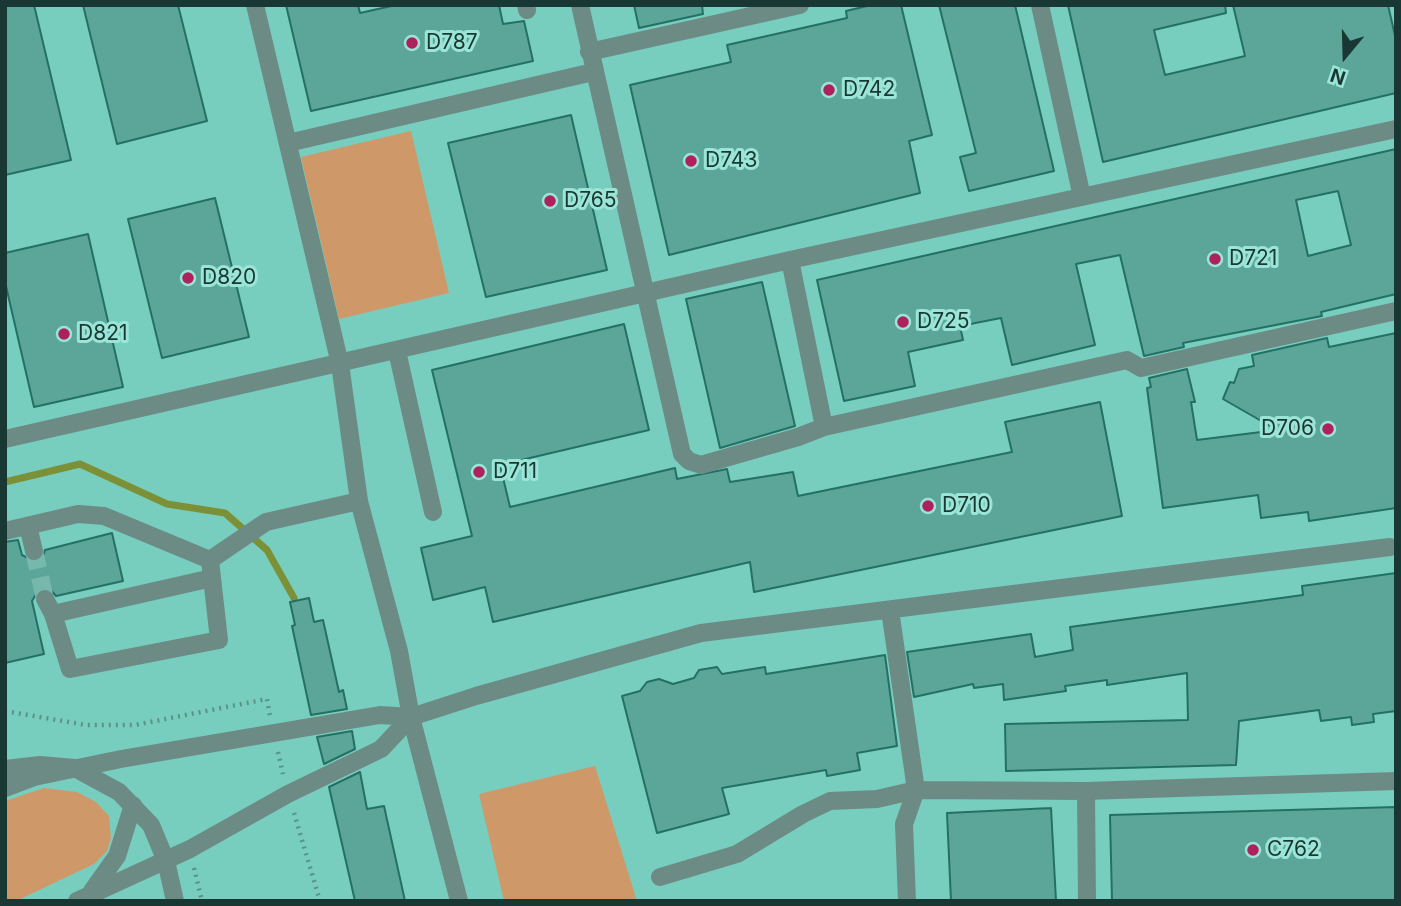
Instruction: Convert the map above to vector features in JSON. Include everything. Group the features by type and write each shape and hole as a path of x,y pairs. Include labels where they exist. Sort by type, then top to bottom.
{"street":[{"path":"255,5 340,364 359,500 399,651 411,717 459,901"},
{"path":"580,5 593,72 682,454 689,461 701,465 798,438 824,427 1127,360 1141,368 1396,311"},
{"path":"589,52 800,5"},
{"path":"1040,5 1082,197"},
{"path":"288,143 593,72"},
{"path":"5,439 790,260 1396,129"},
{"path":"790,260 824,427"},
{"path":"397,351 433,512"},
{"path":"211,569 219,640 70,669 49,607 211,569 237,541 266,522 359,500"},
{"path":"5,531 78,514 104,516 211,569"},
{"path":"28,526 34,551"},
{"path":"5,788 34,777 75,768 380,715 411,717 701,633 1390,547"},
{"path":"890,610 916,790 904,824 907,901"},
{"path":"83,898 190,849 288,794 381,748 411,717"},
{"path":"5,769 40,765 75,768 119,792 152,825 166,861 175,901"},
{"path":"660,877 737,854 803,814 830,802 877,799 916,790 1086,790 1396,781"},
{"path":"1086,790 1087,901"},
{"path":"83,898 117,856 133,805"}],"path":[{"path":"190,849 202,901"}],"shaded area":[{"path":"5,5 1396,5 1396,901 5,901"},
{"path":"411,131 449,293 339,319 301,157"},
{"path":"595,766 637,901 504,901 479,794"},
{"path":"44,788 77,792 96,802 109,816 111,838 107,851 94,864 16,901 5,901 5,801"}],"building":[{"path":"5,5 34,5 71,160 5,175"},
{"path":"83,5 178,5 207,121 117,144"},
{"name":"D787","path":"286,5 358,5 360,13 396,5 499,5 503,24 524,21 533,61 311,111"},
{"path":"634,5 702,5 703,14 639,28"},
{"path":"871,5 901,5 932,135 909,141 920,193 669,255 630,85 731,62 727,45 847,18 846,11"},
{"path":"939,5 1015,5 1054,171 969,191 960,157 976,153"},
{"path":"1068,5 1225,5 1226,13 1154,30 1165,75 1245,56 1233,5 1388,5 1396,40 1396,93 1103,162"},
{"name":"D765","path":"571,115 607,270 486,297 448,143"},
{"path":"1396,149 1396,294 1321,312 1322,316 1183,343 1184,347 1144,356 1120,255 1076,264 1095,345 1012,365 1001,318 960,326 963,340 908,352 915,386 844,401 817,280","holes":["1338,191 1351,245 1308,256 1296,200"]},
{"name":"D820","path":"215,198 249,337 162,358 128,219"},
{"name":"D821","path":"88,234 123,387 34,407 5,282 5,253"},
{"path":"762,282 795,426 720,448 686,299"},
{"path":"624,324 649,430 500,465 510,507 675,468 677,479 727,469 730,482 793,472 798,496 1012,452 1005,422 1100,402 1122,516 754,592 750,562 493,622 485,587 433,600 421,548 472,536 432,370"},
{"name":"D706","path":"1396,333 1396,508 1309,521 1308,512 1261,518 1258,495 1163,508 1147,388 1151,387 1149,378 1187,369 1195,402 1191,402 1197,440 1277,430 1223,399 1230,382 1234,383 1239,369 1254,366 1252,355 1327,338 1329,347"},
{"path":"112,533 123,581 56,596 50,589 39,589 32,601 44,654 5,663 5,542 18,540 22,555 36,562 42,559 45,550"},
{"path":"1396,573 1396,711 1373,714 1374,722 1352,725 1351,717 1321,721 1319,710 1239,721 1236,765 1006,771 1005,724 1188,720 1187,673 1107,685 1107,680 1065,686 1066,691 1004,700 1003,684 974,688 973,684 914,697 907,652 1031,634 1035,657 1073,650 1070,627 1303,595 1302,586"},
{"path":"309,598 314,622 323,620 339,692 343,690 347,709 311,715 292,626 295,625 290,602"},
{"path":"885,655 897,746 857,753 860,770 827,776 826,770 722,788 729,814 657,833 622,696 640,691 647,682 659,679 673,684 694,678 699,670 717,667 722,674 765,667 766,674"},
{"path":"352,731 355,749 324,764 317,737"},
{"path":"360,772 367,809 384,806 405,901 355,901 329,787"},
{"name":"C762","path":"1396,807 1396,901 1112,901 1110,815"},
{"path":"1051,808 1056,901 951,901 947,813"}],"waterway":[{"path":"5,482 80,464 167,504 225,513 267,550 294,598"}],"tunnel":[{"path":"34,551 45,599"}],"place":[{"name":"D787","path":"412,43"},
{"name":"D742","path":"829,90"},
{"name":"D743","path":"691,161"},
{"name":"D765","path":"550,201"},
{"name":"D721","path":"1215,259"},
{"name":"D820","path":"188,278"},
{"name":"D725","path":"903,322"},
{"name":"D821","path":"64,334"},
{"name":"D706","path":"1328,429"},
{"name":"D711","path":"479,472"},
{"name":"D710","path":"928,506"},
{"name":"C762","path":"1253,850"}]}
